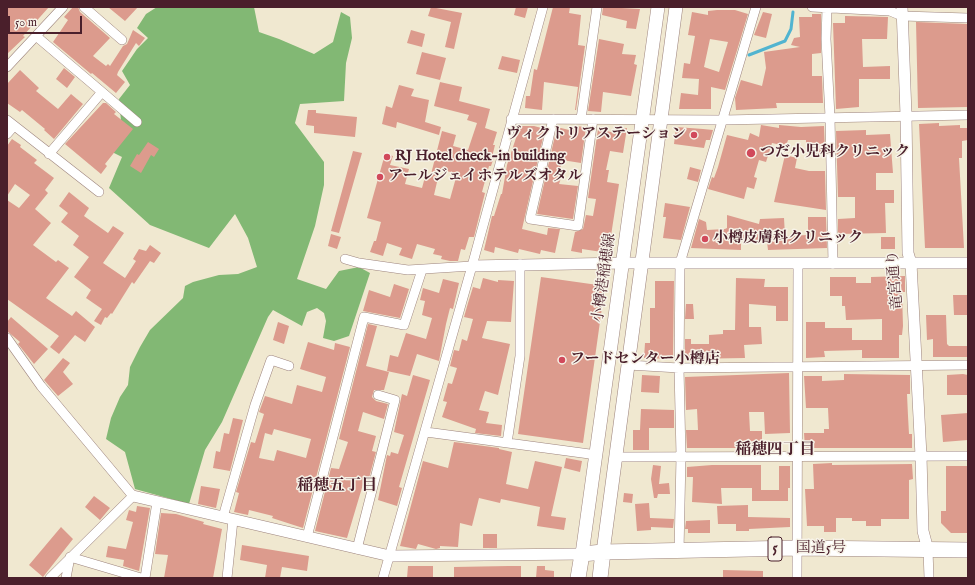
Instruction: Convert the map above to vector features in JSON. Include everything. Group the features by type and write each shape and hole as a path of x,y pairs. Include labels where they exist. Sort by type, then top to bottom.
{"highway":[{"name":"国道5号","path":"582,554 603,552 679,552 798,548 968,550"},
{"path":"600,578 603,552"},
{"path":"578,578 582,554"}],"main road":[{"name":"小樽港稲穂線","path":"582,554 624,263 658,7"},
{"path":"603,552 676,7"}],"street":[{"path":"7,67 63,7"},
{"path":"84,7 122,40"},
{"path":"384,578 472,266 542,7"},
{"path":"581,119 597,7"},
{"path":"679,552 681,456 679,368 680,263 756,7"},
{"path":"812,7 902,11 968,18"},
{"path":"827,8 826,39 830,117 833,264"},
{"name":"竜宮通り","path":"902,11 906,115 908,253 911,263 917,365 923,531 928,550"},
{"path":"36,36 137,122"},
{"path":"50,154 102,92"},
{"path":"511,120 723,120 906,115 968,115"},
{"path":"553,119 530,219 578,226 593,119"},
{"path":"7,134 10,123 99,192"},
{"path":"345,259 366,264 422,270 520,264 833,264 968,262"},
{"path":"507,443 520,356 520,264"},
{"path":"797,578 798,264"},
{"path":"307,537 364,317 404,325 422,270"},
{"path":"7,338 41,386 134,496 390,556 582,554"},
{"path":"227,578 228,519 255,404 271,360 289,366"},
{"path":"628,365 679,368 968,365"},
{"path":"357,549 395,400 378,395"},
{"path":"426,432 597,455"},
{"path":"615,456 968,456"},
{"path":"50,578 134,496"},
{"path":"145,578 157,502"},
{"path":"928,550 928,578"},
{"path":"66,578 70,558"},
{"path":"70,558 141,578"}],"green space":[{"path":"157,7 254,7 259,32 314,54 333,42 341,12 350,17 352,38 346,63 344,101 300,104 295,123 324,162 324,185 315,226 297,279 326,289 339,271 359,267 370,273 349,336 334,341 323,338 326,321 324,313 317,308 307,312 302,326 273,310 268,317 222,422 205,450 189,504 135,489 125,452 106,439 111,418 120,397 128,385 130,367 140,347 150,330 183,298 185,286 193,282 219,275 238,274 257,267 248,238 235,214 209,248 150,225 109,188 122,157 102,147 121,121 119,99 130,85 122,71 137,49 148,38 137,28 146,14"}],"building":[{"path":"7,7 49,7 23,36 25,37 7,54"},
{"path":"73,7 78,7 80,12 110,38 93,56 106,66 108,64 110,66 123,46 127,44 133,30 145,38 139,46 136,43 118,72 117,75 125,82 116,93 53,42 68,20 64,17"},
{"path":"108,7 138,7 125,21"},
{"path":"431,7 462,13 454,49 445,47 451,22 428,16"},
{"path":"516,7 528,7 525,18 514,15"},
{"path":"553,7 570,7 569,13 581,15 578,45 585,46 576,110 578,87 544,82 542,110 525,108 526,96 530,96 534,69 537,70"},
{"path":"603,7 640,9 636,29 626,28 627,21 602,15"},
{"path":"735,10 748,14 725,90 711,87 711,109 679,109 681,93 698,95 699,79 682,78 684,63 690,64 695,36 688,35 692,12 708,15 708,11","holes":["710,39 728,42 719,72 704,67"]},
{"path":"763,12 772,14 766,38 754,35"},
{"path":"812,14 821,14 821,53 812,54 812,76 822,76 823,103 776,103 777,108 736,110 735,98 741,80 762,86 766,68 764,52 800,47 791,45 794,38 800,37 799,17 812,17"},
{"path":"845,16 888,17 887,39 862,39 863,67 890,66 890,79 859,79 859,107 836,109 833,23 845,23"},
{"path":"916,22 968,24 968,107 918,108"},
{"path":"411,30 425,34 422,47 407,43"},
{"path":"599,39 624,44 622,54 636,55 634,64 637,65 631,96 603,92 601,112 588,111"},
{"path":"422,52 446,58 440,80 416,74"},
{"path":"502,56 520,60 517,73 498,69"},
{"path":"64,68 75,77 67,88 56,79"},
{"path":"20,70 39,88 36,91 58,109 71,94 83,104 54,139 44,130 45,129 22,110 20,112 7,103 7,84"},
{"path":"440,82 462,87 459,101 490,109 485,128 497,132 493,145 495,145 492,157 494,157 491,166 489,166 482,192 485,193 474,237 469,237 465,250 461,249 458,261 441,259 442,256 433,254 435,249 417,244 412,259 399,255 402,248 387,243 383,256 370,252 374,241 376,241 381,222 367,218 385,154 393,156 390,165 409,169 405,184 422,188 425,177 430,178 442,131 456,135 453,146 468,150 477,123 467,120 469,115 434,106","holes":["440,169 457,174 450,199 434,195"]},
{"path":"399,85 414,89 411,96 429,100 425,122 441,127 439,135 397,122 396,128 382,124 386,106 392,108"},
{"path":"103,103 106,103 116,112 114,114 133,129 105,164 107,166 101,174 65,144"},
{"path":"308,110 316,110 316,113 357,117 355,137 314,133 314,126 306,125"},
{"path":"939,123 939,126 960,125 960,128 968,128 968,140 962,141 962,158 959,158 964,248 925,248 919,124"},
{"path":"761,125 779,128 779,125 801,127 824,126 825,153 810,154 809,143 806,143 806,140 788,140 786,146 772,143 766,162 759,160 754,177 757,178 754,189 747,187 744,199 708,189 712,177 714,178 718,167 727,135 748,140 750,133 759,137"},
{"path":"520,126 534,126 545,129 522,229 547,235 548,228 560,229 555,253 541,250 540,254 519,249 518,253 495,247 494,253 484,250 492,216 494,216 502,194 507,165"},
{"path":"574,126 586,127 581,163 562,160 559,174 562,175 559,184 578,186 573,219 537,214 557,127 573,131"},
{"name":"ヴィクトリアステーション","path":"676,127 713,130 710,140 706,140 704,148 674,144"},
{"path":"616,128 627,128 623,153 610,151 606,170 609,170 607,182 619,184 610,242 602,252 582,249 582,253 571,251 575,232 583,229 586,215 593,216 596,199 588,198 598,129 615,133"},
{"path":"866,130 866,135 890,134 893,173 876,173 876,190 894,190 894,203 885,203 886,233 838,234 838,219 855,218 855,197 838,197 836,131"},
{"path":"12,139 37,160 34,163 54,178 45,190 48,193 35,209 51,223 33,245 56,262 58,260 69,268 46,298 72,316 76,311 95,327 85,342 75,335 59,354 50,347 59,336 7,299 7,200 19,208 30,195 15,184 7,196 7,146"},
{"path":"148,142 159,149 154,157 151,155 141,173 130,166 137,154 139,155"},
{"path":"353,151 362,153 339,233 331,231"},
{"path":"785,155 797,158 795,168 809,171 825,171 826,210 774,202"},
{"path":"690,167 701,170 698,182 687,179"},
{"path":"69,192 89,208 84,216 108,233 113,226 124,233 103,263 125,278 136,261 133,259 139,249 146,251 150,245 161,253 154,263 150,261 134,284 132,282 112,314 111,313 107,318 105,317 101,325 94,321 102,309 86,298 91,290 74,277 89,257 73,245 79,236 61,222 68,213 59,206"},
{"path":"665,203 690,207 681,240 663,238 666,217 663,217"},
{"path":"727,215 759,224 760,219 784,218 785,236 808,235 808,217 826,217 827,248 768,250 767,242 741,241 741,250 691,248 699,219 706,222 707,230 725,229 727,228"},
{"path":"331,234 341,237 337,249 328,246"},
{"path":"881,237 895,237 895,249 881,249"},
{"path":"905,276 905,292 902,292 903,326 902,335 899,335 899,358 862,358 862,350 824,351 825,357 806,358 806,322 825,322 825,328 852,328 852,340 882,340 882,319 846,320 845,306 842,306 842,296 830,296 830,277 856,277 856,283 871,283 871,277"},
{"name":"フードセンター小樽店","path":"541,277 605,286 583,443 518,434"},
{"path":"483,278 498,282 498,280 514,281 511,322 487,321 482,338 510,344 498,395 485,391 479,410 489,412 486,423 502,425 501,436 475,433 476,429 442,417 447,402 443,401 448,383 452,384 457,368 450,366 454,350 459,351 462,339 467,341 473,319 464,317 473,287 480,289"},
{"path":"736,278 765,279 764,287 788,287 788,321 776,321 776,306 749,304 749,327 761,327 762,344 744,345 745,358 685,359 685,339 691,339 691,344 709,344 709,335 723,334 723,330 735,330"},
{"path":"443,279 459,283 453,309 450,308 439,361 417,354 410,376 387,371 390,355 398,357 406,333 426,339 432,318 422,315 425,301 420,300 423,288 439,293"},
{"path":"655,281 674,281 673,359 644,358 645,343 650,343 650,308 655,308"},
{"path":"394,284 409,289 400,318 363,311 369,290 390,297"},
{"path":"953,295 968,295 968,315 954,315"},
{"path":"686,304 693,304 694,319 685,319"},
{"path":"926,315 946,315 947,344 949,346 968,346 968,357 933,357 933,339 927,340"},
{"path":"11,317 48,349 34,364 18,344 20,342 7,331 7,322"},
{"path":"278,322 289,326 284,344 273,340"},
{"path":"368,324 377,326 366,366 389,372 384,390 374,390 372,397 376,401 388,404 384,419 363,412 358,431 376,436 372,451 376,452 368,482 364,481 347,538 315,531 331,468 339,469 348,442 339,439"},
{"path":"308,342 334,350 335,343 350,347 303,528 272,518 273,516 249,510 248,515 234,512 239,493 236,492 251,442 255,443 264,414 259,412 265,396 292,404 297,385 322,392 326,377 300,369","holes":["274,429 311,439 306,458 277,450 274,461 259,458 265,433 272,435"]},
{"path":"63,358 70,363 63,372 73,384 58,396 44,380"},
{"path":"789,373 790,433 765,434 764,412 749,412 750,431 762,431 762,448 687,448 686,430 698,430 697,409 686,410 685,377"},
{"path":"844,374 910,375 910,394 907,394 909,434 912,434 912,448 805,448 804,433 824,433 824,429 829,429 828,408 806,408 804,376 822,376 822,381 844,380"},
{"path":"413,375 430,380 399,487 402,488 397,506 378,500 387,455 390,456 391,452 398,454 404,435 394,432 402,394 407,396"},
{"path":"642,375 660,376 659,393 641,392"},
{"path":"947,375 968,375 968,395 947,395"},
{"path":"641,409 674,410 674,428 649,428 649,450 633,450 633,430 640,430"},
{"path":"968,413 968,440 943,442 941,415"},
{"path":"233,418 243,420 230,471 213,468 216,451 220,452 224,433 229,434"},
{"path":"454,442 499,448 512,452 506,484 528,489 535,461 562,467 551,516 566,518 564,530 537,526 540,507 501,499 500,503 479,498 472,526 460,523 458,547 440,546 440,548 436,549 418,544 416,549 400,546 423,461 448,468"},
{"path":"566,458 582,461 580,472 564,468"},
{"path":"832,463 832,465 912,464 913,479 909,480 909,519 881,519 881,526 866,526 866,521 852,521 852,518 836,518 836,532 824,532 824,526 807,526 805,489 814,489 813,464"},
{"path":"653,465 661,466 659,484 669,483 670,494 658,494 657,498 654,498 651,479"},
{"path":"712,465 761,465 761,490 779,490 779,466 790,466 790,488 788,488 788,501 752,501 752,488 721,488 722,504 692,502 693,477 687,477 687,467"},
{"path":"946,466 968,466 967,533 951,533 941,523 941,511 946,511"},
{"path":"201,486 220,489 216,508 198,504"},
{"path":"624,493 633,494 632,503 623,502"},
{"path":"94,496 110,508 100,520 85,507"},
{"path":"649,503 650,518 674,519 673,528 651,527 651,530 637,531 635,504"},
{"path":"748,505 748,517 790,518 790,527 736,531 736,524 718,524 717,506"},
{"path":"137,506 150,508 139,571 123,566 124,560 106,557 108,546 126,549 133,522 126,520 129,510 136,512"},
{"path":"161,513 176,514 222,529 213,578 164,578 168,555 155,554"},
{"path":"710,520 710,533 688,533 688,529 685,529 686,521"},
{"path":"61,527 73,539 43,577 29,565"},
{"path":"483,534 497,534 497,548 483,548"},
{"path":"242,545 309,556 307,571 282,567 280,578 265,578 267,565 240,560"},
{"path":"408,566 433,566 433,578 407,578"},
{"path":"521,566 521,577 454,578 454,567"},
{"path":"537,566 545,566 545,570 554,571 554,578 536,578"},
{"path":"723,570 763,571 763,578 723,578"}],"waterway":[{"path":"749,55 785,41 791,29 793,12"}],"place":[{"name":"ヴィクトリアステーション","path":"694,135"},
{"name":"つだ小児科クリニック","path":"751,153"},
{"name":"RJ Hotel check-in building","path":"387,157"},
{"name":"アールジェイホテルズオタル","path":"380,177"},
{"name":"小樽皮膚科クリニック","path":"705,239"},
{"name":"フードセンター小樽店","path":"562,360"}],"district":[{"name":"稲穂四丁目","path":"775,451"},
{"name":"稲穂五丁目","path":"337,487"}]}
